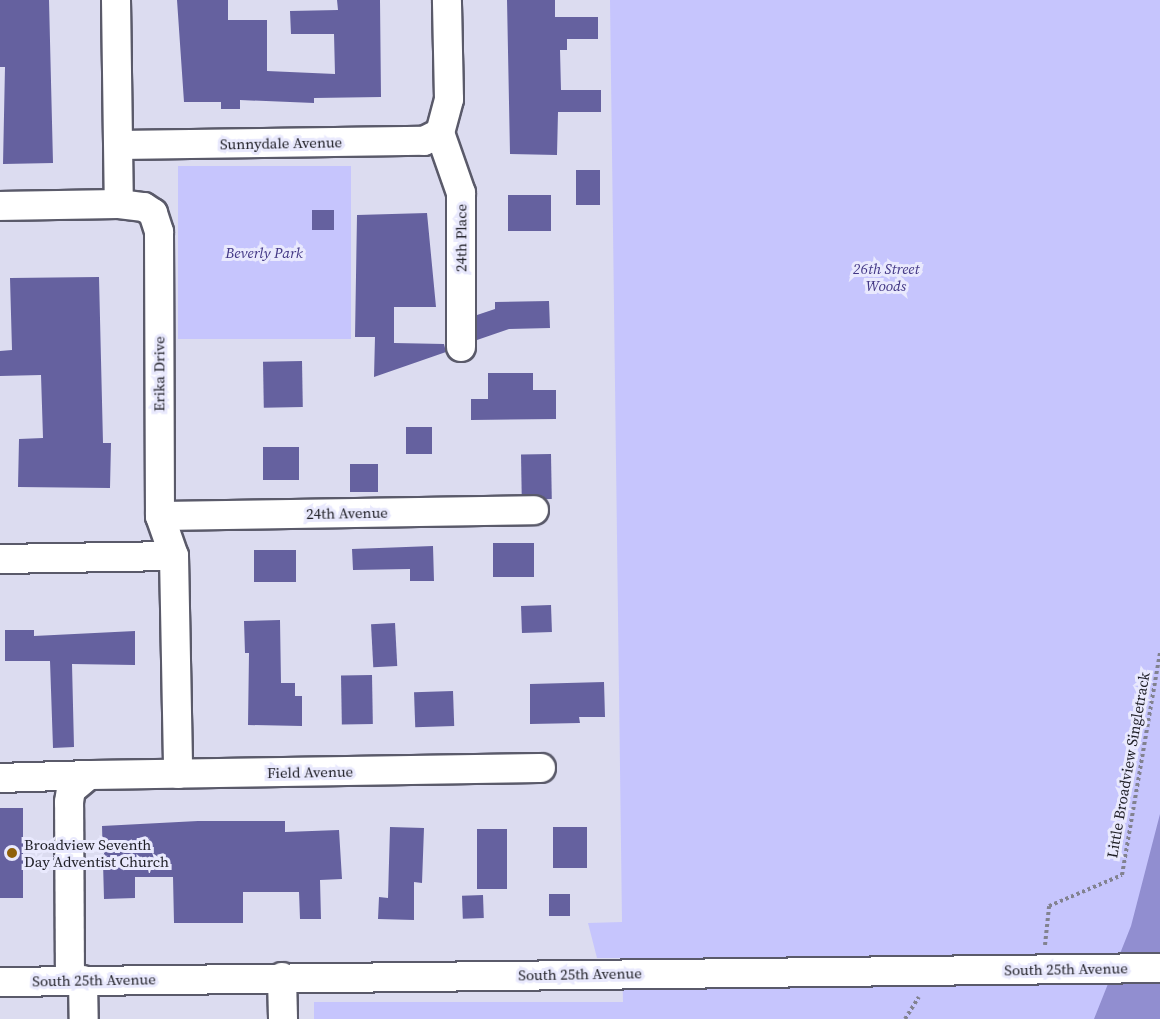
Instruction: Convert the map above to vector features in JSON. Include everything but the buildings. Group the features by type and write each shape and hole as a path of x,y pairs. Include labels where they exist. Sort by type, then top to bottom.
{"street":[{"path":"0,206 118,204 116,0"},
{"path":"440,133 449,99 447,0"},
{"name":"Sunnydale Avenue","path":"119,145 424,141 440,133"},
{"name":"24th Place","path":"440,133 461,194 461,346"},
{"name":"Erika Drive","path":"118,204 144,207 153,213 159,232 160,516 174,556 178,774"},
{"name":"24th Avenue","path":"160,516 534,510"},
{"path":"0,559 174,556"},
{"name":"Field Avenue","path":"0,778 541,768"},
{"path":"84,778 69,802 77,980 84,1019"},
{"name":"South 25th Avenue","path":"0,982 1160,968"},
{"path":"282,977 283,1019"}],"path":[{"name":"Little Broadview Singletrack","path":"1053,969 1049,906 1122,875 1160,652"}],"green space":[{"name":"26th Street Woods","path":"610,0 1160,0 1160,1019 314,1019 314,1002 623,1002 622,958 597,958 588,923 622,922"},
{"name":"Beverly Park","path":"178,166 351,166 351,339 178,339"}],"shaded area":[{"path":"1160,814 1160,1019 1094,1019 1131,926"}],"place":[{"name":"Broadview Seventh Day Adventist Church","path":"12,853"}]}
